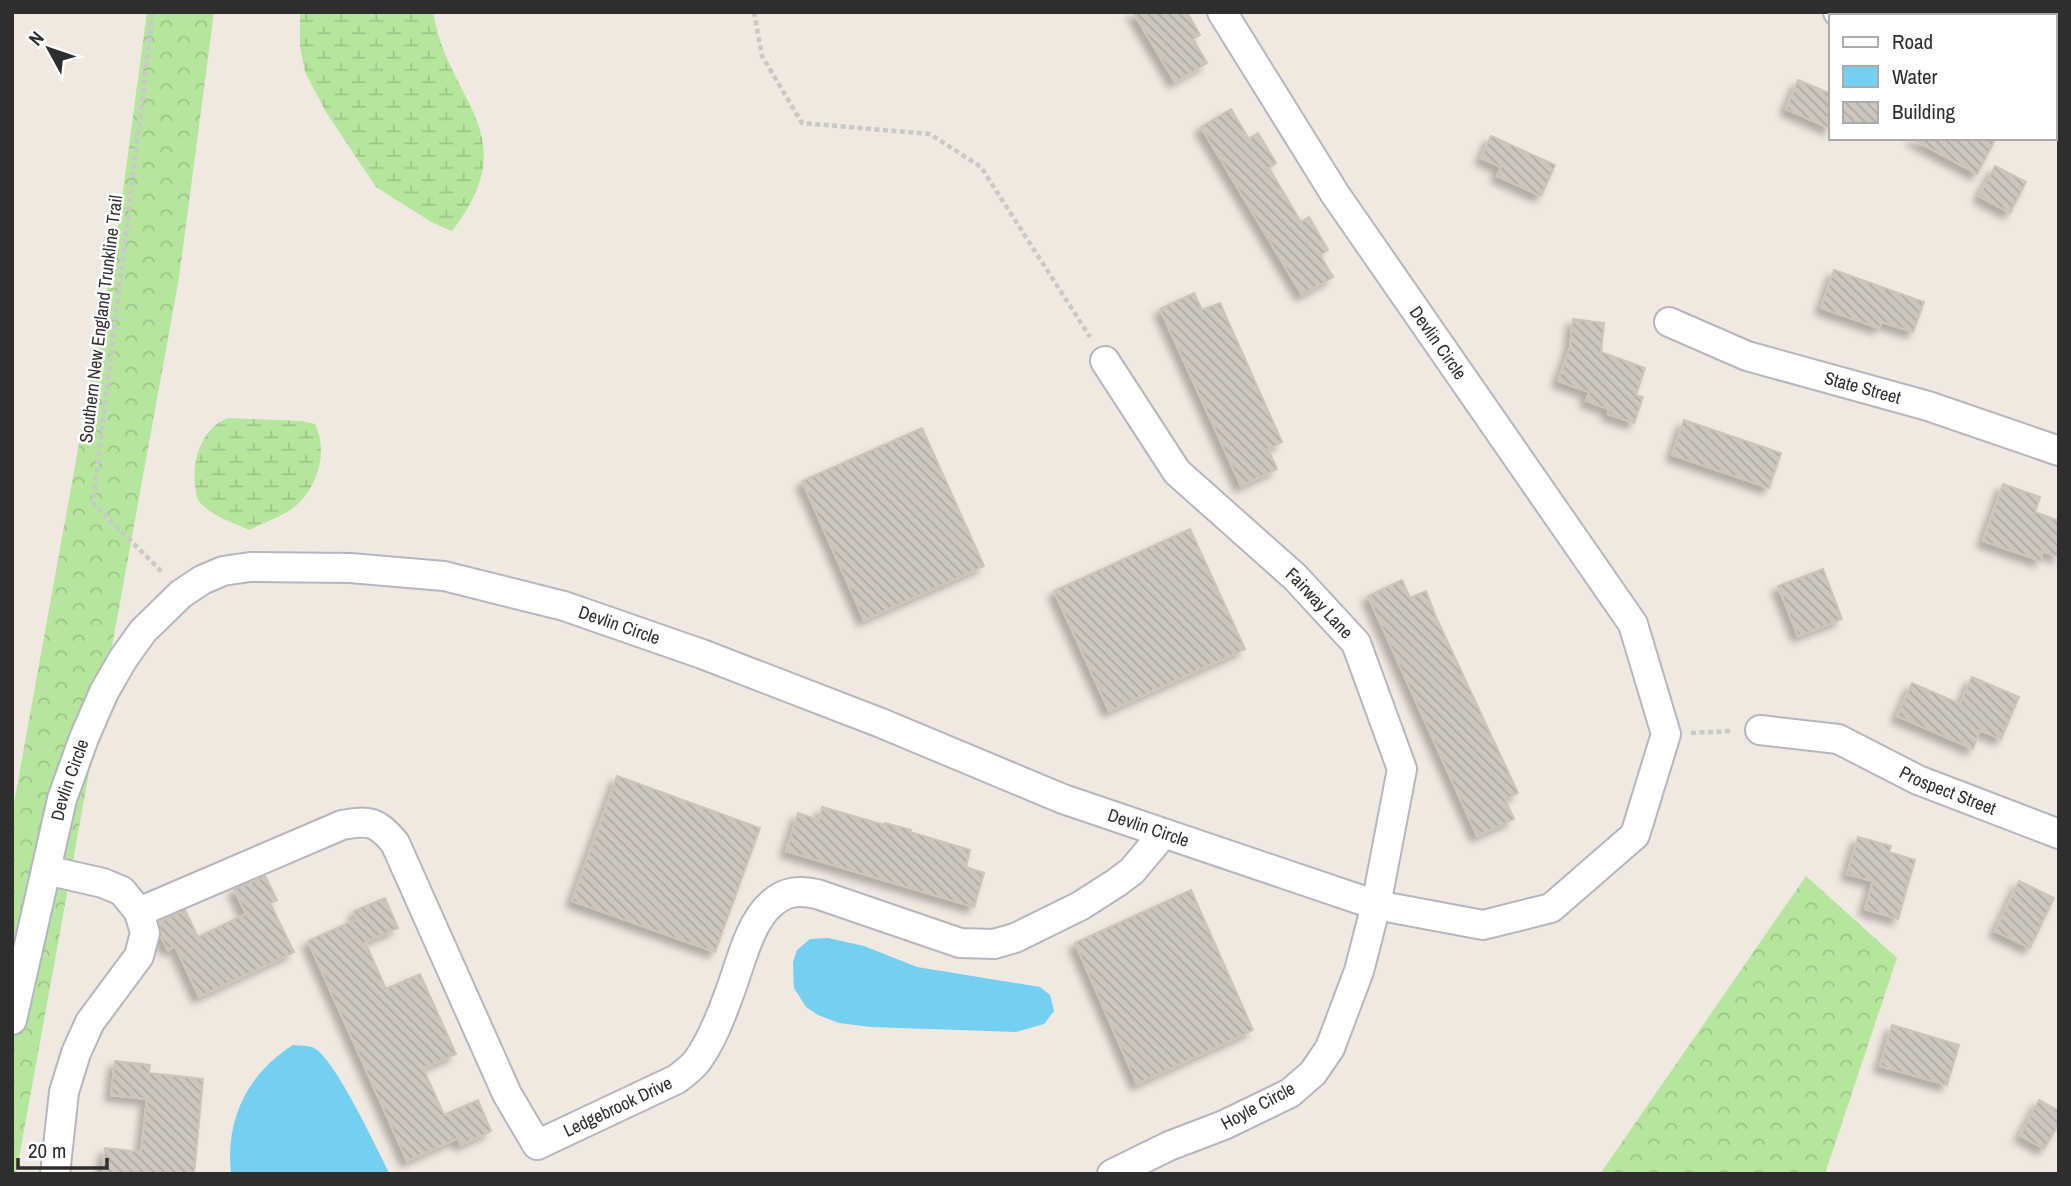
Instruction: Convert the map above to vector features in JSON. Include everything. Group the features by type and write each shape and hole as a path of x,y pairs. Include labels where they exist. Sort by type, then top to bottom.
{"street":[{"name":"Devlin Circle","path":"12,1020 62,799 104,692 143,631 183,593 202,580 223,571 250,567 350,568 444,576 564,606 702,654 881,723 1063,799 1376,905 1483,925 1551,908 1634,835 1666,734 1633,624 1335,194 1222,12"},
{"name":"State Street","path":"1669,322 1747,356 1928,406 2059,451"},
{"name":"Fairway Lane","path":"1105,361 1177,472 1295,577 1356,643 1402,769 1376,905"},
{"name":"Prospect Street","path":"1760,730 1839,738 1918,780 2059,834"},
{"name":"Ledgebrook Drive","path":"139,912 342,825 364,821 382,826 395,843 507,1094 537,1145 666,1084 695,1064 710,1040 745,949 758,923 769,905 782,895 800,890 960,943 993,944 1014,938 1080,906 1116,883 1132,871 1163,834"},
{"path":"46,870 103,883 122,891 139,912 145,933 139,956 90,1022 76,1053 64,1093 55,1174"},
{"name":"Hoyle Circle","path":"1112,1174 1290,1093 1313,1073 1330,1048 1344,1013 1359,971 1376,905"}],"path":[{"name":"Southern New England Trunkline Trail","path":"153,12 93,503 183,593"},
{"path":"754,12 762,56 802,123 930,134 981,167 1105,361"},
{"path":"1666,734 1760,730"}],"green space":[{"path":"147,12 214,12 179,278 16,1174 12,1174 12,814 118,228"},
{"path":"300,12 433,12 441,44 476,119 483,143 483,169 473,197 452,231 433,223 376,187 326,112 305,72 300,46"},
{"path":"228,418 302,421 315,424 319,435 321,458 309,491 293,508 249,530 209,510 196,495 194,475 197,455 211,429"},
{"path":"1806,876 1897,958 1825,1174 1600,1174"}],"water":[{"path":"828,938 864,946 917,967 1040,987 1050,995 1054,1011 1044,1024 1016,1032 871,1027 839,1023 806,1007 794,988 793,962 797,950 810,939"},
{"path":"293,1045 314,1048 333,1069 390,1174 231,1174 232,1135 243,1100 263,1070"}],"building":[{"path":"1133,12 1187,12 1200,35 1193,39 1207,63 1175,82"},
{"path":"1798,80 1829,93 1829,128 1786,109"},
{"path":"1231,109 1249,139 1258,133 1276,163 1269,168 1301,222 1309,217 1328,250 1320,255 1333,277 1302,295 1201,127"},
{"path":"1491,136 1555,165 1541,196 1497,176 1501,167 1481,158"},
{"path":"1915,140 1995,140 1977,174"},
{"path":"1995,166 2026,182 2010,213 1979,196"},
{"path":"1834,270 1924,302 1913,332 1882,322 1879,328 1821,308"},
{"path":"1194,293 1202,310 1220,303 1282,442 1268,449 1277,469 1241,486 1160,309"},
{"path":"1573,319 1604,323 1601,352 1645,368 1636,395 1643,397 1634,423 1608,414 1609,409 1586,401 1589,392 1558,381 1570,347"},
{"path":"1684,420 1781,453 1769,488 1672,455"},
{"path":"922,428 984,566 864,620 802,481"},
{"path":"2003,484 2040,497 2035,512 2059,521 2059,557 2042,551 2041,561 1983,541"},
{"path":"1190,529 1245,649 1109,711 1054,591"},
{"path":"1823,569 1842,619 1798,636 1778,586"},
{"path":"1402,580 1410,598 1426,591 1518,793 1505,799 1514,819 1477,836 1368,596"},
{"path":"1972,677 2019,697 2001,739 1980,730 1973,749 1897,716 1912,683 1960,704"},
{"path":"617,776 760,828 715,952 572,901"},
{"path":"822,807 911,830 910,832 970,850 966,867 984,873 974,907 786,851 798,813 819,820"},
{"path":"1858,837 1891,846 1889,852 1915,860 1898,919 1865,909 1873,881 1847,874"},
{"path":"265,876 277,900 270,903 294,952 199,997 175,946 168,950 161,937 159,922 185,910 198,937 246,914 234,889"},
{"path":"2019,881 2054,898 2030,948 1995,931"},
{"path":"1191,890 1253,1030 1137,1084 1075,943"},
{"path":"385,898 398,928 365,942 386,989 420,974 456,1054 423,1068 444,1115 478,1100 491,1131 461,1145 458,1138 407,1161 308,941 357,919 354,911"},
{"path":"1892,1025 1959,1045 1947,1085 1880,1066"},
{"path":"115,1061 150,1065 149,1073 203,1079 194,1174 102,1174 105,1148 141,1152 147,1099 111,1095"},
{"path":"2039,1100 2059,1111 2059,1123 2044,1149 2020,1135"}]}
